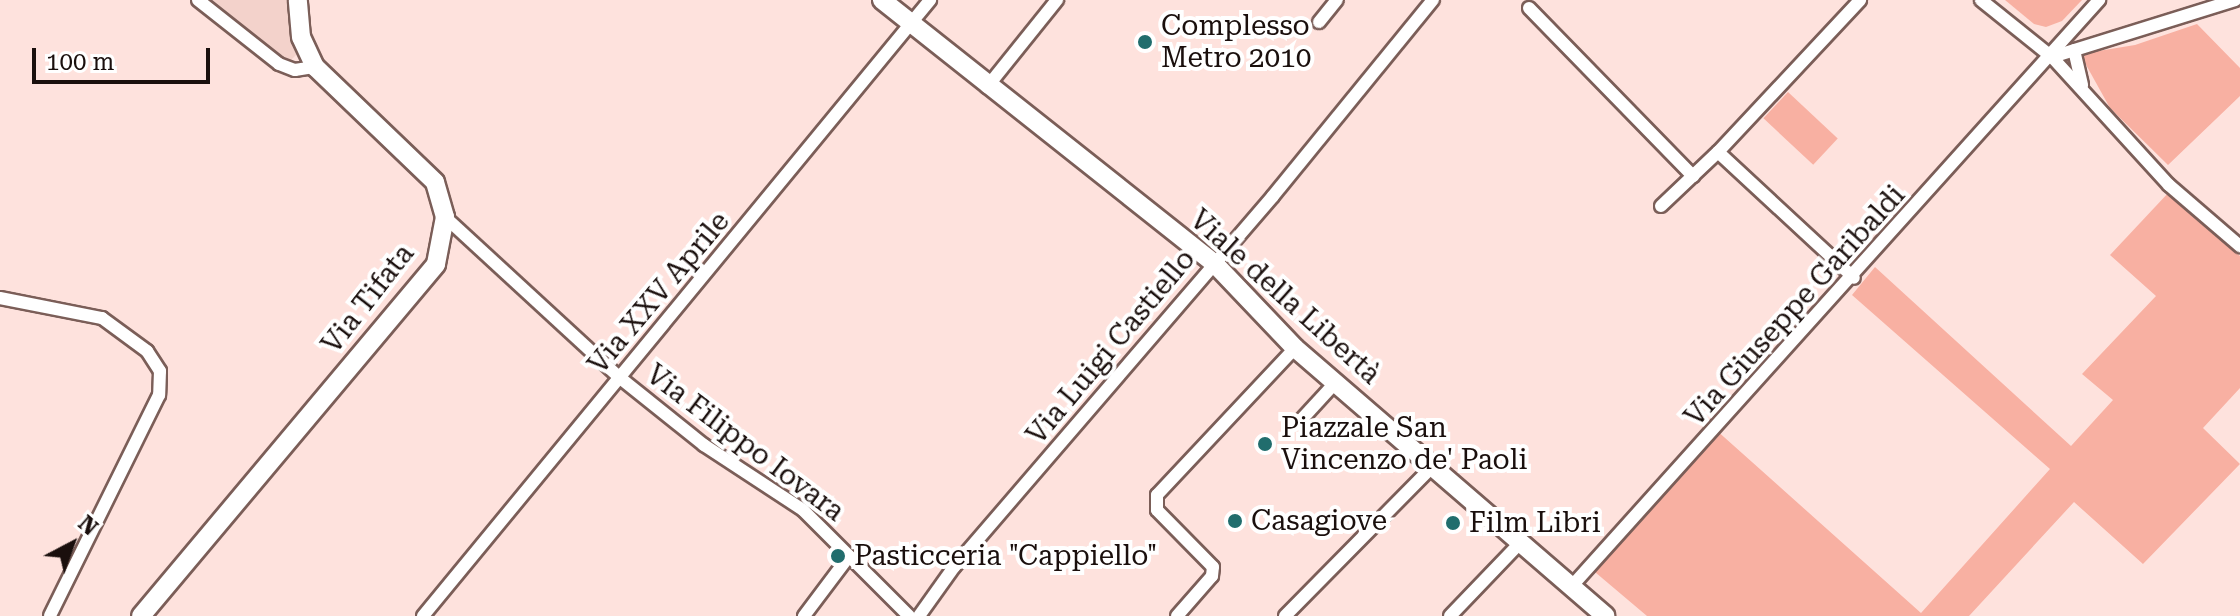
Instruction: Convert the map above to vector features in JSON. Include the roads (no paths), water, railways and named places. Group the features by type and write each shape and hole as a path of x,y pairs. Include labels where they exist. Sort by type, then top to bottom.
{"street":[{"path":"198,0 279,64 295,70 315,67"},
{"name":"Via Tifata","path":"141,616 436,264 445,217 435,182 315,67 301,37 298,0"},
{"name":"Viale della Libertà","path":"882,0 987,87 1214,263 1295,348 1605,616"},
{"name":"Via XXV Aprile","path":"423,616 930,0"},
{"path":"987,87 1057,0"},
{"path":"1319,22 1337,0"},
{"name":"Via Luigi Castiello","path":"919,616 954,567 1214,263 1433,0"},
{"path":"1661,206 1718,152 1860,0"},
{"path":"1981,0 2052,57 2169,185 2240,246"},
{"name":"Via Giuseppe Garibaldi","path":"1571,587 1854,278 2052,57 2099,0"},
{"path":"2052,57 2235,0"},
{"path":"1529,8 1693,176"},
{"path":"2074,50 2083,88"},
{"path":"1718,152 1854,278"},
{"name":"Via Filippo Iovara","path":"445,217 619,377 704,445 803,510 909,616"},
{"path":"0,298 79,310 102,318 147,351 160,371 159,395 50,616"},
{"path":"1177,616 1213,572 1184,529 1157,510 1161,489 1295,348"},
{"path":"1302,419 1335,383"},
{"path":"1285,616 1433,466"},
{"path":"1450,616 1521,542"},
{"path":"804,616 849,556"}],"place":[{"name":"Complesso Metro 2010","path":"1145,42"},
{"name":"Piazzale San Vincenzo de' Paoli","path":"1265,444"},
{"name":"Casagiove","path":"1235,521"},
{"name":"Film Libri","path":"1453,523"},
{"name":"Pasticceria \"Cappiello\"","path":"838,556"}]}
